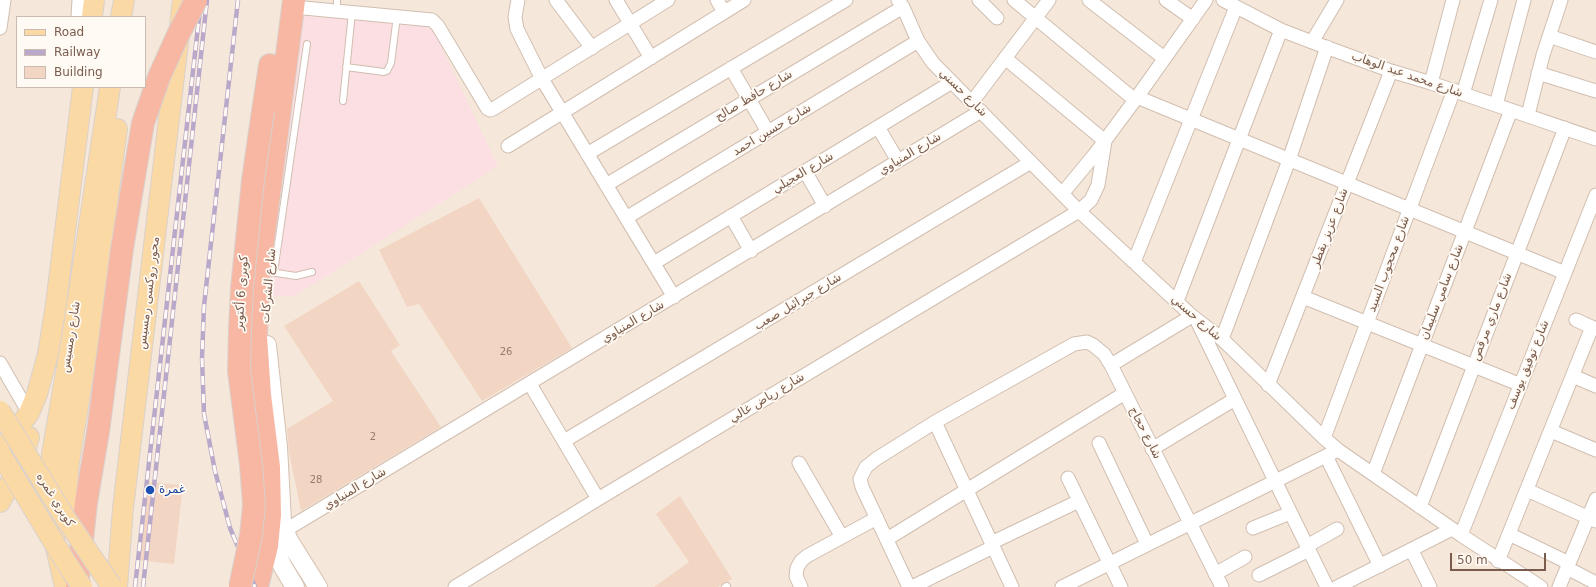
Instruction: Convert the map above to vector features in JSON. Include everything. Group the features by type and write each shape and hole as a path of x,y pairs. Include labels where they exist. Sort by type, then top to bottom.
{"highway":[{"path":"77,587 86,503 98,432 122,249 143,123 159,77 196,0"},
{"name":"كوبرى 6 أكتوبر","path":"240,587 251,535 254,505 251,465 239,371 242,288 253,180 279,0"},
{"name":"كوبرى 6 أكتوبر","path":"257,587 267,546 270,515 269,467 260,395 256,337 258,280 300,2"}],"main road":[{"path":"92,16 94,0"},
{"path":"122,16 124,0"},
{"name":"محور روكسى رمسيس","path":"117,587 123,508 183,0"},
{"name":"شارع الشركات","path":"295,587 283,567 275,546 275,494 277,476 264,325 265,297 271,272 297,88 300,2"},
{"name":"شارع الشركات","path":"300,2 264,266 260,318 284,531 295,552 318,587"},
{"name":"شارع رمسيس","path":"0,453 29,413 37,394 48,354 83,88"},
{"name":"شارع رمسيس","path":"65,587 55,543 51,513 50,484 52,454 72,338 110,88"},
{"path":"64,516 69,462 90,332 117,128 115,88"},
{"name":"كوبري غمره","path":"0,411 64,516 112,587"},
{"name":"شارع رمسيس","path":"0,502 21,463 26,450 30,428 29,413"},
{"name":"كوبري غمره","path":"0,453 82,587"},
{"path":"262,587 264,583 276,575 283,567"}],"street":[{"path":"78,16 79,0"},
{"path":"518,0 516,17 517,29 542,79 674,297"},
{"path":"556,0 592,48"},
{"path":"616,0 651,58"},
{"path":"300,2 337,5 352,12 428,19 435,22 487,108 493,109 668,0"},
{"path":"717,0 724,12"},
{"path":"508,146 744,0"},
{"path":"587,154 846,0"},
{"path":"979,0 997,18"},
{"path":"1014,0 1136,98 1191,119 1565,274"},
{"path":"972,102 1049,0"},
{"path":"1088,0 1164,58"},
{"path":"1166,0 1193,19"},
{"path":"1062,194 1105,141 1206,0"},
{"name":"شارع محمد عبد الوهاب","path":"1223,0 1281,30 1312,42 1391,71 1528,115 1596,139"},
{"path":"1312,42 1337,0"},
{"path":"1431,83 1453,0"},
{"name":"شارع محجوب السيد","path":"1324,438 1409,210 1458,92 1491,0"},
{"path":"1496,105 1524,0"},
{"path":"1528,115 1538,73 1561,0"},
{"name":"شارع حسني","path":"901,2 918,41 933,63 1079,211 1194,318 1222,339 1324,438 1338,450 1498,561 1541,587"},
{"name":"شارع حافظ صالح","path":"606,185 749,99 901,2"},
{"path":"0,28 2,3"},
{"path":"1134,262 1236,7"},
{"path":"1177,301 1281,30"},
{"path":"1549,36 1595,47"},
{"name":"شارع حسين احمد","path":"626,218 918,41"},
{"path":"1222,339 1289,160 1327,47"},
{"path":"1005,58 1105,141"},
{"path":"731,68 768,132"},
{"name":"شارع عزيز بقطر","path":"1268,385 1391,71"},
{"path":"1538,73 1596,91"},
{"name":"شارع العجيلي","path":"654,264 952,82"},
{"path":"73,166 76,88"},
{"name":"شارع سامي سليمان","path":"1373,474 1511,110"},
{"name":"شارع المنياوي","path":"284,531 751,251 981,111"},
{"path":"878,127 898,161"},
{"name":"شارع ماري مرقص","path":"1420,507 1565,128"},
{"name":"شارع رياض غالي","path":"455,587 598,499 1079,211 1091,200 1098,185 1105,141"},
{"name":"شارع جبرائيل صعب","path":"564,442 1031,162"},
{"path":"806,171 825,206"},
{"name":"شارع توفيق يوسف","path":"1456,532 1521,385 1596,195"},
{"path":"731,216 751,251"},
{"path":"1303,297 1521,385"},
{"path":"1111,365 1194,318 1327,587"},
{"path":"1498,561 1594,328 1576,320"},
{"name":"شارع حجاج","path":"877,518 862,487 860,479 870,463 935,422 1074,344 1087,342 1104,354 1111,365 1222,587"},
{"path":"0,363 29,413"},
{"path":"1573,376 1596,386"},
{"path":"530,384 598,499"},
{"path":"887,539 1125,393"},
{"path":"1152,448 1235,399"},
{"path":"935,422 1012,587"},
{"path":"1551,431 1596,450"},
{"path":"1099,443 1147,544"},
{"path":"1062,587 1338,450"},
{"path":"1326,456 1380,566"},
{"path":"799,463 842,537"},
{"path":"1068,478 1121,587"},
{"path":"1527,490 1592,520"},
{"path":"1559,587 1568,566 1592,520 1596,499"},
{"path":"912,587 1079,501"},
{"path":"1253,528 1290,513"},
{"path":"801,587 796,576 797,568 801,561 807,556 877,518 909,587"},
{"path":"1259,575 1308,548 1337,529"},
{"path":"1337,587 1412,551 1456,532"},
{"path":"1509,534 1596,583"},
{"path":"1412,551 1430,587"},
{"path":"1215,574 1245,557"}],"lane":[{"path":"343,101 352,12"},
{"path":"346,67 384,72 387,71 391,63 397,16"},
{"path":"297,88 307,44"},
{"path":"271,272 296,276 312,272"}],"shaded area":[{"path":"0,0 1596,0 1596,587 0,587"},
{"path":"289,15 431,25 498,166 295,296 254,295"}],"building":[{"path":"479,198 572,348 482,401 419,304 407,307 379,250"},
{"path":"359,281 400,345 391,351 441,427 301,511 289,452 287,429 333,401 284,326"},
{"path":"145,482 183,485 174,564 137,560"},
{"path":"680,496 732,579 718,587 654,587 689,562 656,514"}],"railway":[{"path":"135,587 201,0"},
{"path":"143,587 207,0"},
{"path":"238,0 204,306 202,358 204,414 215,471 230,528 255,587"}],"place":[{"name":"غمرة","path":"150,490"}]}
